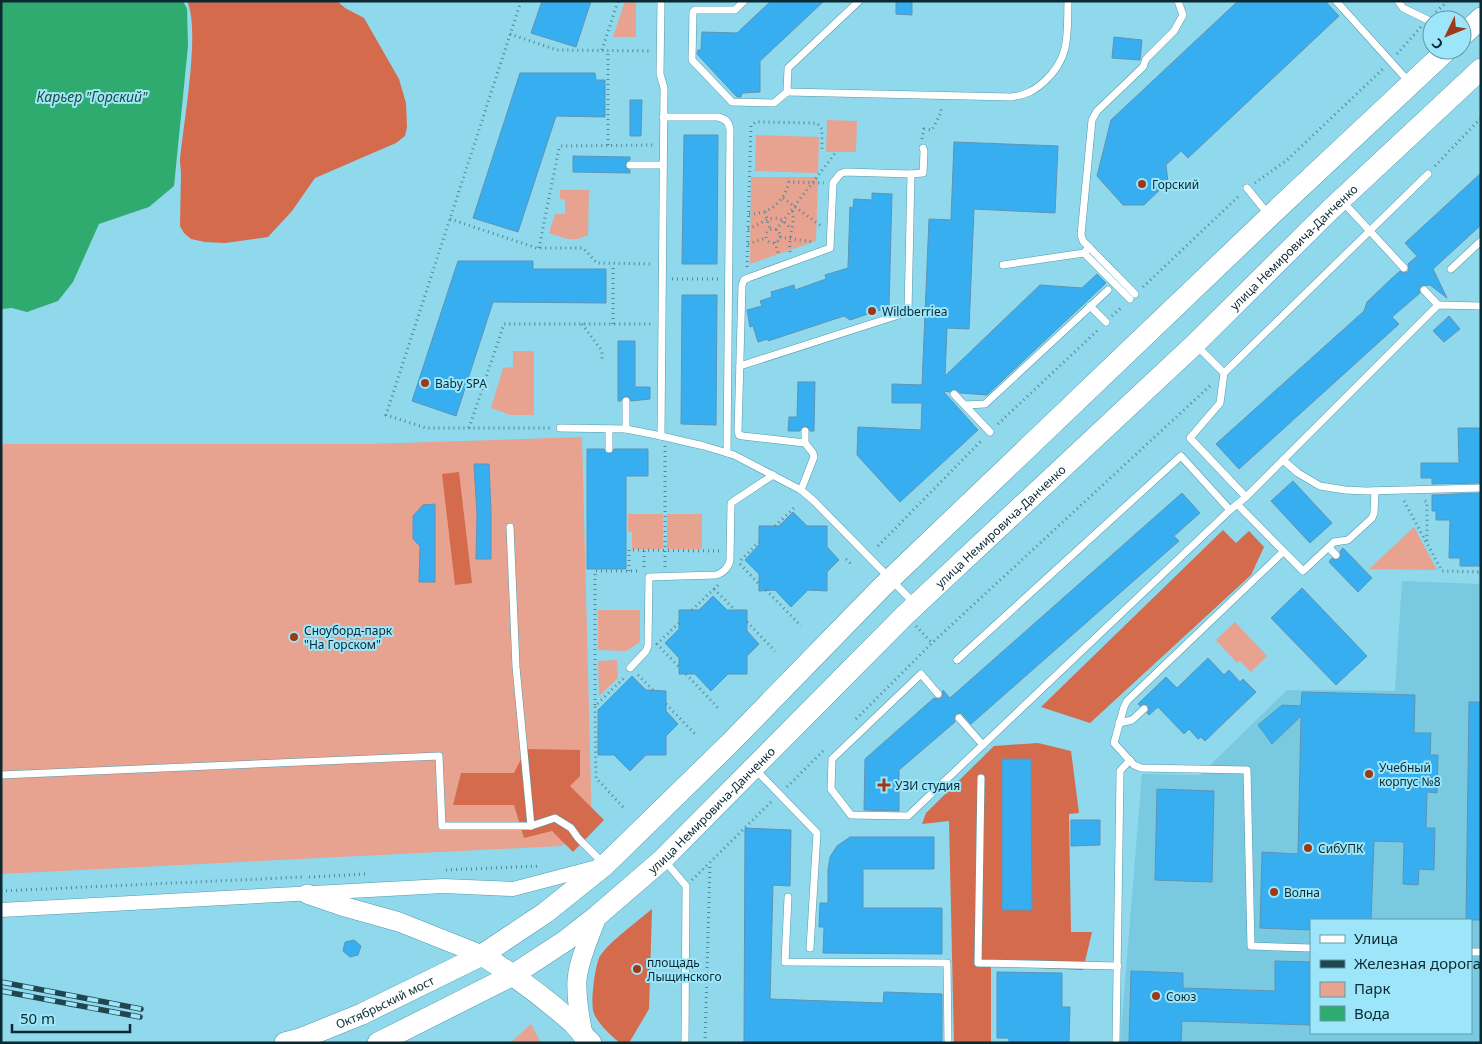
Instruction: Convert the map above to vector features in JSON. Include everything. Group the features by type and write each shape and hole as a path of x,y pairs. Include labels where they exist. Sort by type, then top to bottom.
{"main road":[{"path":"482,955 545,913 605,864 730,743 891,579 1270,216 1436,60"},
{"name":"улица Немировича-Данченко","path":"513,975 565,941 663,859 916,605 1195,344 1340,200 1481,69"},
{"path":"306,894 398,922 482,955 513,975 574,1024 587,1041"},
{"path":"587,1041 578,1001 577,979 583,955 597,916"},
{"name":"Октябрьский мост","path":"285,1043 300,1039 362,1014 482,955"},
{"path":"378,1043 513,975"}],"street":[{"path":"1,910 443,886 513,889 605,864"}],"lane":[{"path":"661,1 660,74 664,88 663,437"},
{"path":"744,1 734,10 695,10 693,12 692,60 732,102 774,103 787,92 1024,95 1033,91 1061,63 1066,47 1068,1"},
{"path":"787,92 788,68 859,1"},
{"path":"1133,297 1086,250 1081,235 1092,120 1097,111 1143,67 1146,59 1174,30 1183,15 1178,1"},
{"path":"1336,1 1411,83"},
{"path":"1398,1 1403,8 1422,17"},
{"path":"663,117 718,117 725,119 729,123 727,453"},
{"path":"805,443 739,435 742,285 747,278 828,250 831,245 832,234 833,183 840,174 845,172 923,173 924,151 922,147"},
{"path":"630,165 663,165"},
{"path":"740,366 908,312 911,174"},
{"path":"1246,497 1190,438 1220,403 1224,373 1428,174"},
{"path":"1247,188 1270,216"},
{"path":"1340,200 1404,268"},
{"path":"1451,269 1481,241"},
{"path":"1003,265 1086,250"},
{"path":"965,405 985,404 1108,290"},
{"path":"1424,290 1438,305 1481,306"},
{"path":"938,694 921,674 832,759 831,789 851,815 908,816 1230,510 1246,497 1438,305"},
{"path":"1090,306 1106,322"},
{"path":"1195,344 1224,373"},
{"path":"954,394 990,432"},
{"path":"626,401 626,429"},
{"path":"560,428 626,429 663,437 727,453 773,475 801,490 814,501 916,605"},
{"path":"608,449 609,429"},
{"path":"801,490 814,457 805,443 805,431"},
{"path":"957,660 1181,456 1230,510"},
{"path":"1283,460 1298,473 1320,486 1345,490 1481,488"},
{"path":"633,670 648,649 646,574 665,576 719,575 730,564 731,503 773,475"},
{"path":"1237,504 1303,571 1336,541 1351,539 1372,518 1374,513 1374,491"},
{"path":"510,527 516,666 531,826"},
{"path":"1329,548 1336,555"},
{"path":"1283,552 1128,701 1124,707 1114,743 1130,760 1141,768 1247,770 1252,946 1310,948"},
{"path":"1119,723 1132,720 1144,709"},
{"path":"959,718 983,745"},
{"path":"1,775 440,756 442,826 531,826 555,818 571,828 578,838 605,864"},
{"path":"1116,1043 1120,771 1130,760"},
{"path":"753,767 817,833 810,948"},
{"path":"982,778 978,963 1118,966"},
{"path":"663,859 686,886 685,1043"},
{"path":"788,897 785,962 948,963 948,1043"}],"path":[{"path":"521,1 386,415 426,428 560,428"},
{"path":"602,50 618,1"},
{"path":"878,546 990,432 1247,188 1287,160 1391,62 1422,29"},
{"path":"510,34 557,50 660,51"},
{"path":"608,50 608,145"},
{"path":"922,147 924,129 932,130 942,112 941,95"},
{"path":"1428,174 1481,118"},
{"path":"747,278 751,126 756,122 817,123 822,129 822,152"},
{"path":"540,248 559,148 564,144 663,146"},
{"path":"776,230 836,152"},
{"path":"749,214 765,212 778,204 783,198 789,182 833,183"},
{"path":"783,198 793,208 832,234"},
{"path":"790,253 789,238 794,222 793,208"},
{"path":"765,212 770,229"},
{"path":"748,229 767,219 777,218 783,221 791,230"},
{"path":"450,219 540,248 582,248 597,263 662,264"},
{"path":"770,229 776,230 780,237"},
{"path":"770,229 766,233 766,238 770,243 774,243 780,237"},
{"path":"780,237 818,243"},
{"path":"748,244 766,238"},
{"path":"613,264 613,324"},
{"path":"662,278 729,279"},
{"path":"469,428 504,324 662,324"},
{"path":"582,324 602,351 602,362"},
{"path":"856,719 932,643 1224,373"},
{"path":"663,437 665,576"},
{"path":"1412,501 1404,501 1442,571 1481,572"},
{"path":"1419,501 1427,502 1427,543"},
{"path":"775,526 795,507"},
{"path":"759,542 738,562 759,584"},
{"path":"629,571 629,550 730,551"},
{"path":"623,807 596,778 595,571 629,571 646,574 644,550"},
{"path":"846,559 852,565"},
{"path":"714,589 735,610"},
{"path":"766,590 801,626"},
{"path":"747,622 776,651"},
{"path":"654,648 679,623"},
{"path":"657,644 679,667"},
{"path":"633,670 652,690"},
{"path":"686,674 719,709"},
{"path":"595,706 626,676"},
{"path":"666,704 695,734"},
{"path":"686,886 828,746"},
{"path":"705,1043 710,864"},
{"path":"436,871 546,866"},
{"path":"1,891 367,874"}],"shaded area":[{"path":"187,1 337,1 345,8 364,18 399,79 406,103 407,127 405,136 396,143 315,178 292,211 268,237 225,243 191,239 180,226 180,160 192,54 191,14"},
{"path":"459,472 472,583 455,585 442,474"},
{"path":"1223,530 1236,543 1249,531 1264,547 1251,575 1090,723 1041,707"},
{"name":"СибУПК","path":"1402,581 1481,584 1481,1043 1120,1043 1142,774 1200,775 1287,690 1395,691"},
{"path":"1038,743 1071,751 1079,813 1069,814 1071,932 1092,932 1083,970 991,966 991,1043 954,1043 949,821 922,824 926,813 994,746"},
{"path":"526,749 580,750 580,776 570,786 604,820 573,852 552,831 524,838 514,805 453,805 461,773 514,773"},
{"path":"652,909 649,1009 629,1043 620,1043 608,1032 594,1014 593,990 597,967 600,956 610,944"}],"green space":[{"path":"625,1 636,1 636,37 613,37"},
{"path":"827,120 857,121 856,152 826,152"},
{"path":"756,135 819,137 818,173 755,171"},
{"path":"751,177 818,177 816,241 750,264"},
{"path":"560,190 589,190 588,235 573,239 549,233 555,214 565,214 565,200 560,199"},
{"path":"513,351 534,351 534,415 510,415 491,408 503,368 513,367"},
{"name":"Сноуборд-парк \"На Горском\"","path":"582,437 592,829 561,846 1,874 1,444 370,444"},
{"path":"628,514 663,514 663,549 632,549 632,532 628,531"},
{"path":"667,514 702,514 702,549 667,549"},
{"path":"1414,527 1437,570 1369,569"},
{"path":"598,610 640,610 640,642 626,651 598,650"},
{"path":"1235,622 1267,656 1251,672 1240,661 1237,663 1216,640"},
{"path":"617,660 618,678 599,696 598,661"},
{"path":"531,1024 541,1043 510,1043"}],"water":[{"name":"Карьер \"Горский\"","path":"1,1 183,1 187,9 188,46 174,186 149,207 99,224 73,282 58,301 27,312 12,308 1,309"}],"building":[{"path":"542,1 591,1 576,47 531,33"},
{"path":"771,1 824,1 760,61 760,92 742,93 741,97 737,97 697,54 698,50 701,50 702,32 737,33"},
{"path":"896,1 912,1 912,15 896,14"},
{"path":"1238,1 1325,1 1339,16 1188,158 1181,151 1166,165 1168,182 1144,205 1123,205 1097,176 1111,120"},
{"path":"1114,37 1142,40 1140,60 1112,58"},
{"path":"520,73 595,73 596,80 605,80 605,117 556,116 518,232 473,218"},
{"path":"630,100 642,100 641,136 630,136"},
{"path":"684,135 718,135 717,264 682,264"},
{"path":"954,142 1058,146 1055,213 974,209 969,329 947,328 945,376 1040,285 1082,288 1097,274 1106,283 987,395 960,393 955,389 949,392 943,391 978,430 900,502 857,455 858,427 921,430 922,403 892,403 892,384 922,385 929,219 951,220"},
{"path":"573,156 630,157 630,160 625,165 630,170 630,173 573,172"},
{"path":"1481,173 1481,225 1433,269 1447,298 1430,285 1421,286 1419,289 1420,293 1392,317 1399,324 1239,469 1216,444 1364,311 1367,302 1391,279 1400,271 1403,273 1408,272 1408,264 1417,256 1405,243"},
{"path":"872,193 892,194 889,307 850,320 844,316 768,341 768,339 758,342 753,326 750,327 747,310 762,306 760,301 772,297 771,292 794,285 795,290 826,279 825,275 848,268 850,207 853,208 854,199 872,200"},
{"path":"458,261 533,261 533,269 606,269 606,303 493,302 456,416 412,401"},
{"path":"682,295 717,295 716,425 681,424"},
{"path":"1449,316 1460,329 1444,342 1433,331"},
{"path":"618,341 635,341 635,387 650,387 650,399 631,401 626,396 621,401 618,401"},
{"path":"798,382 815,382 814,431 810,431 805,426 800,431 788,431 789,417 797,417"},
{"path":"1458,428 1481,428 1481,483 1432,484 1432,478 1421,478 1421,463 1459,463"},
{"path":"587,449 604,449 609,454 614,449 648,449 648,476 626,476 626,569 587,569"},
{"path":"474,464 489,464 491,559 476,559 477,514"},
{"path":"1293,481 1332,523 1310,543 1271,501"},
{"path":"1182,493 1200,513 1174,536 1179,541 971,724 961,713 955,714 955,722 899,770 899,811 864,810 865,759 934,698 942,698 943,690 950,698"},
{"path":"1481,493 1481,566 1460,566 1460,558 1449,558 1450,520 1436,520 1436,511 1432,511 1432,495"},
{"path":"435,504 435,582 419,582 420,546 413,539 413,516 423,505"},
{"path":"793,512 807,526 827,526 827,547 839,560 827,572 827,591 808,590 791,607 775,590 759,591 759,574 745,560 759,545 759,526 779,526"},
{"path":"1343,548 1372,578 1358,592 1329,562 1332,558 1335,560 1339,559 1341,556 1340,551"},
{"path":"1302,588 1367,656 1336,685 1271,618"},
{"path":"713,596 727,610 747,610 747,631 759,644 747,656 747,674 728,674 711,691 695,674 679,674 679,658 665,643 679,629 679,610 699,610"},
{"path":"1208,658 1224,675 1229,670 1240,682 1243,679 1256,692 1205,741 1201,737 1198,739 1189,729 1184,734 1158,707 1149,715 1147,713 1149,710 1148,705 1143,704 1140,706 1138,704 1166,677 1177,688"},
{"path":"632,676 646,690 666,691 666,711 678,724 666,736 666,755 646,755 630,771 614,755 598,755 598,710"},
{"name":"Учебный корпус №8","path":"1302,692 1415,695 1414,733 1431,733 1430,755 1438,755 1437,793 1427,792 1426,828 1435,828 1434,870 1419,869 1418,885 1403,884 1404,842 1374,841 1371,919 1310,919 1310,930 1260,928 1262,852 1298,854 1301,716 1272,744 1258,725 1282,705 1301,706"},
{"path":"1469,702 1481,702 1481,920 1466,919"},
{"path":"1002,759 1031,759 1032,910 1002,910"},
{"path":"1157,789 1214,791 1212,882 1155,880"},
{"path":"1071,820 1100,820 1100,845 1071,846"},
{"path":"745,828 791,830 790,886 773,885 770,999 883,1003 884,992 942,994 942,1043 744,1043"},
{"path":"850,837 934,837 934,869 863,869 863,908 942,908 942,954 823,953 824,927 819,927 820,903 828,903 830,857 837,846"},
{"path":"354,940 361,946 358,955 350,957 343,951 345,942"},
{"path":"1275,961 1310,962 1310,1025 1182,1021 1181,1043 1129,1043 1131,971 1183,973 1183,988 1275,991"},
{"path":"997,972 1062,973 1062,1007 1070,1007 1069,1043 1009,1042 1009,1038 997,1038"}],"railway":[{"path":"1,982 141,1009"},
{"path":"1,991 140,1017"}],"place":[{"name":"Горский","path":"1142,184"},
{"name":"Wildberriea","path":"872,311"},
{"name":"Baby SPA","path":"425,383"},
{"name":"Сноуборд-парк \"На Горском\"","path":"294,637"},
{"name":"Учебный корпус №8","path":"1369,774"},
{"name":"УЗИ студия","path":"884,785"},
{"name":"СибУПК","path":"1308,848"},
{"name":"Волна","path":"1274,892"},
{"name":"площадь Лыщинского","path":"637,969"},
{"name":"Союз","path":"1156,996"}]}
